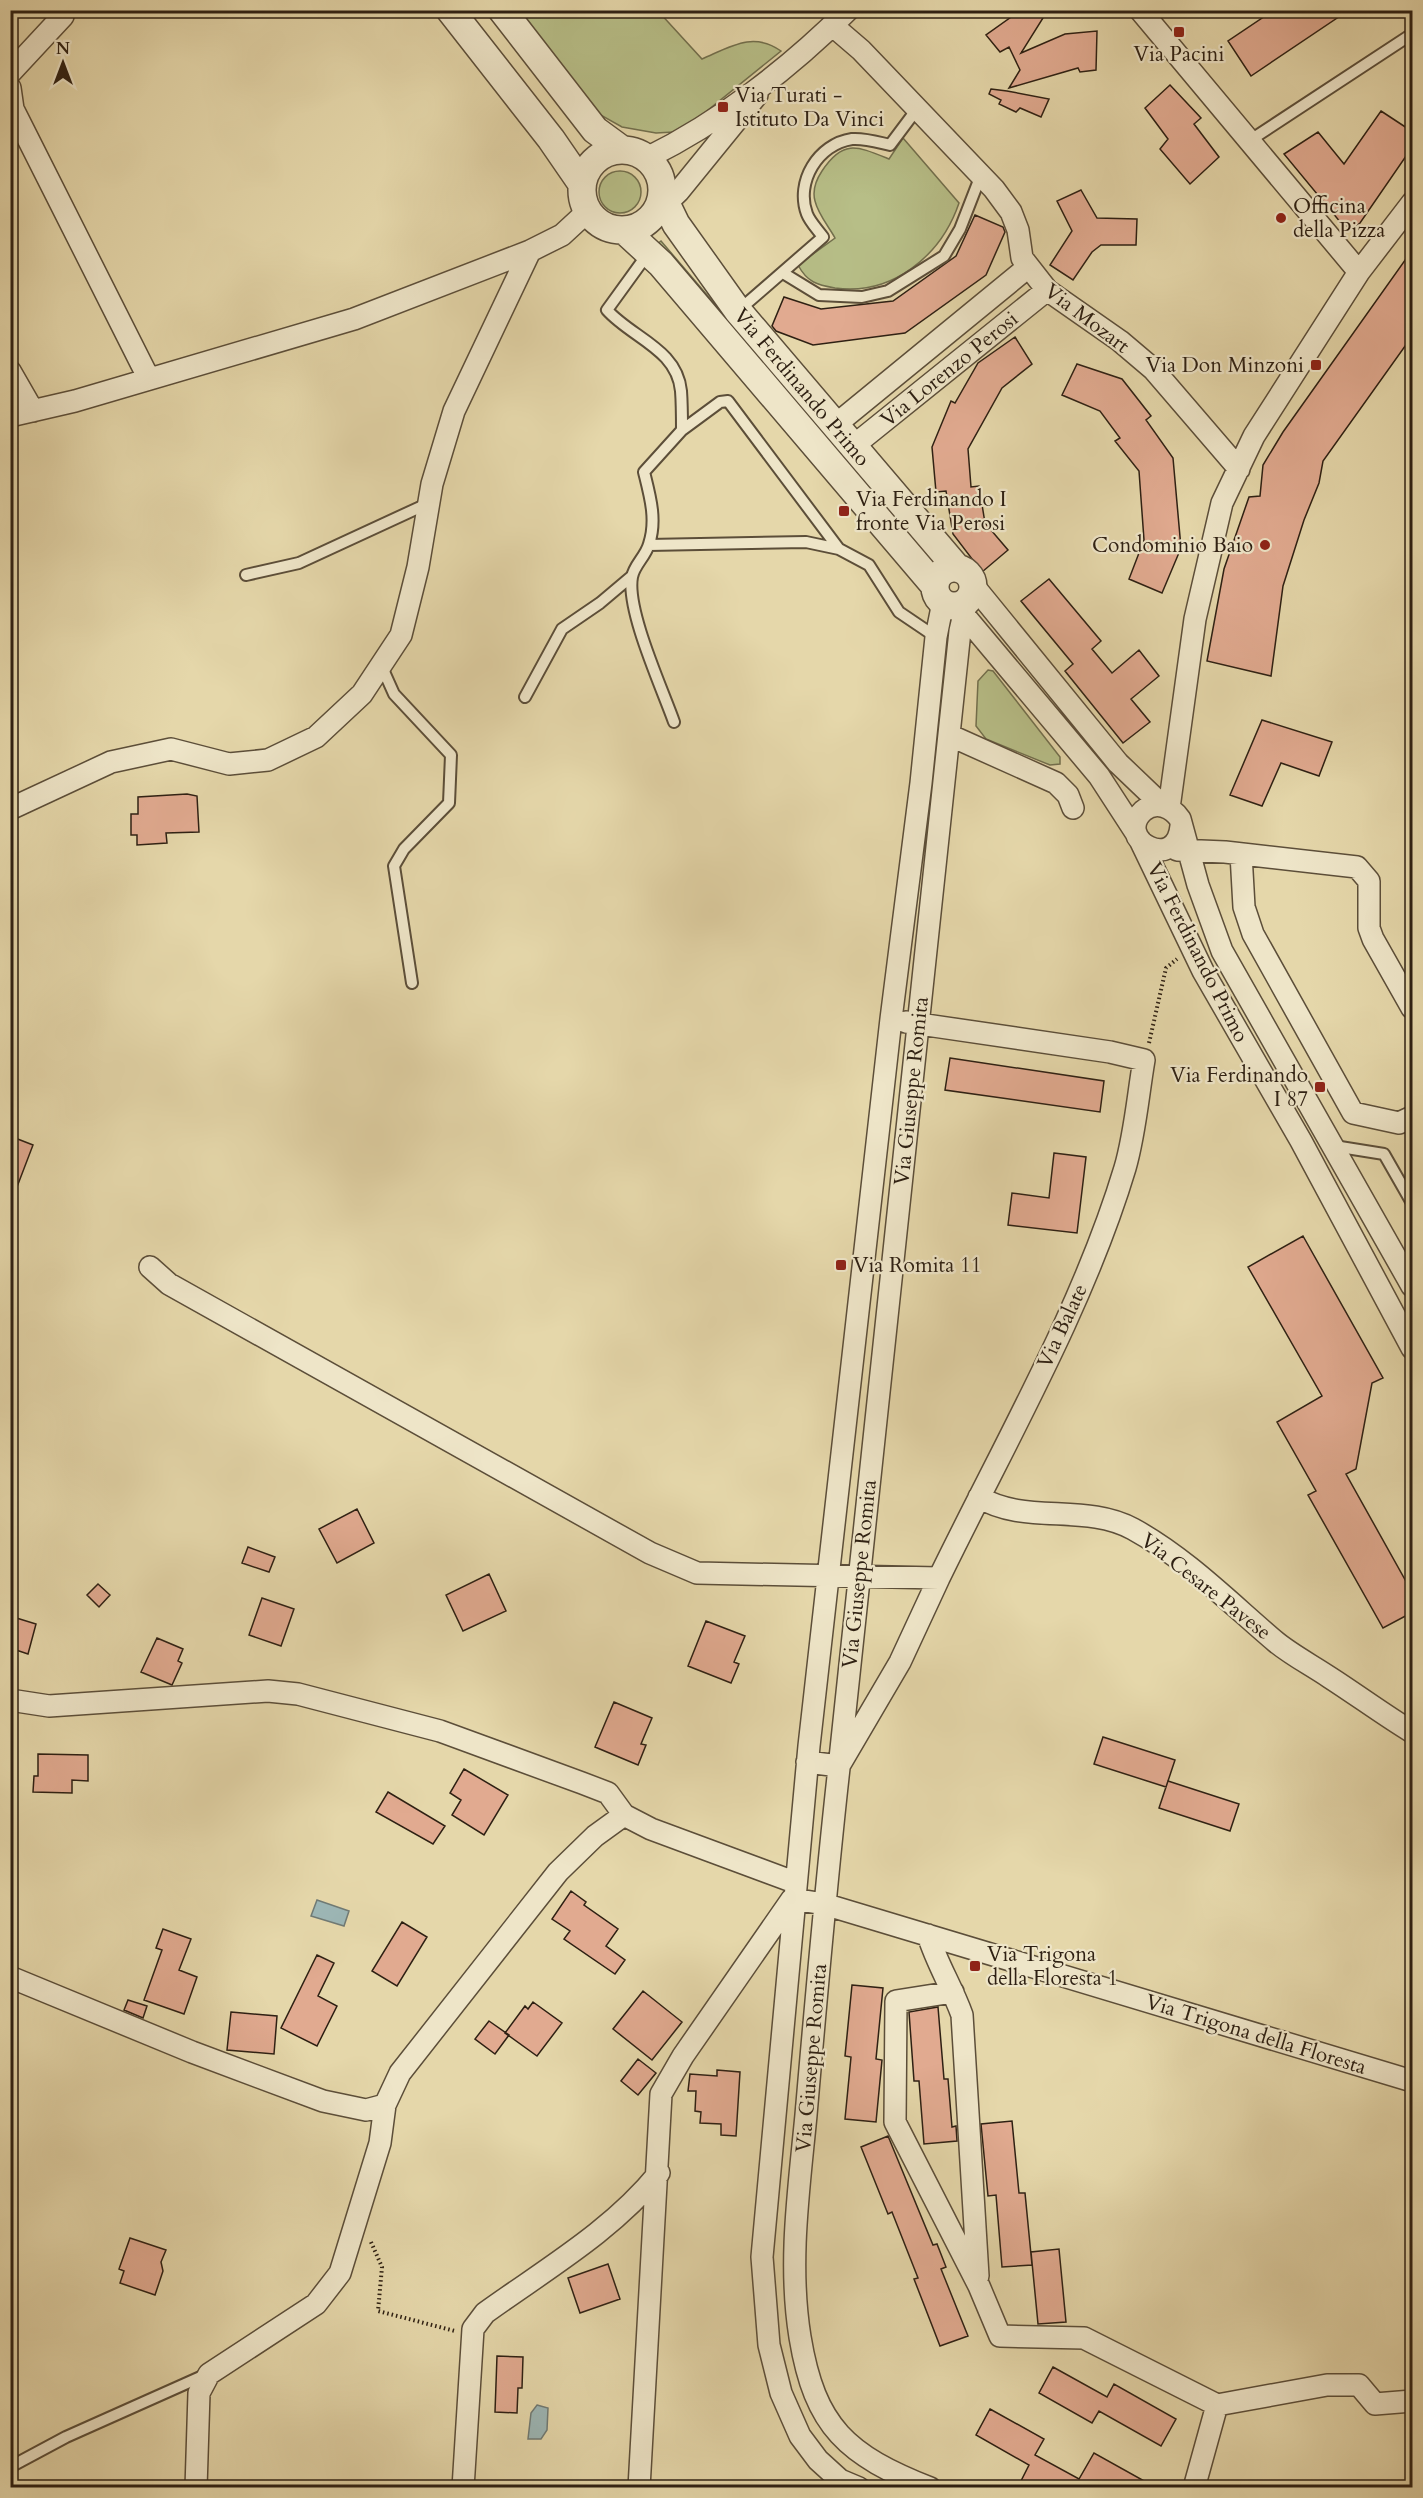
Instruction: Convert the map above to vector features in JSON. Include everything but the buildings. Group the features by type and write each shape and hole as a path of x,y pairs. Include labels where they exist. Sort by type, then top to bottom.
{"street":[{"path":"10,73 63,16 57,10"},
{"path":"450,10 551,139 582,184"},
{"path":"502,10 595,130 621,149"},
{"path":"1140,10 1359,272"},
{"path":"647,158 672,147 768,80 845,16"},
{"name":"Via Mozart","path":"845,16 917,109 981,175 1011,212 1018,230 1022,258 1027,268 1047,290 1120,341 1153,369 1239,469"},
{"path":"660,207 662,181 657,168 635,151 621,149 607,152 595,160 587,171 582,184 583,198 588,211 610,228 624,230 638,227 660,207 768,80"},
{"path":"10,88 13,109 148,380"},
{"path":"1165,849 1177,841 1173,815 1195,619 1222,503 1254,436 1359,272 1413,203"},
{"name":"Via Ferdinando Primo","path":"660,207 676,224 738,311 852,447 998,655 1099,776 1138,837 1192,948 1302,1141 1412,1348"},
{"path":"10,416 148,380 354,319 530,251 561,235 588,211"},
{"name":"Via Ferdinando Primo","path":"624,230 650,252 956,594 1015,639 1118,763 1173,815 1189,851 1197,885 1217,940 1413,1286"},
{"path":"10,809 111,762 171,749 229,764 268,760 316,737 362,694 401,635 429,503 454,411 530,251"},
{"name":"Via Lorenzo Perosi","path":"834,426 1027,268"},
{"name":"Via Lorenzo Perosi","path":"852,447 1047,290"},
{"path":"10,371 33,411"},
{"name":"Via Giuseppe Romita","path":"859,2487 840,2480 818,2460 800,2436 781,2393 769,2345 762,2258 807,1762 891,1019 921,783 936,637 956,594"},
{"name":"Via Giuseppe Romita","path":"930,2487 896,2474 858,2454 841,2439 828,2420 811,2383 800,2340 794,2258 824,1904 954,697 956,594"},
{"path":"954,697 963,655 969,646 976,642 998,655"},
{"path":"949,735 1056,783 1068,795 1073,808"},
{"path":"921,783 944,787"},
{"path":"1233,853 1202,841 1173,815 1148,808 1142,812 1136,826 1138,837 1151,849 1233,853 1357,867 1364,873 1371,893 1368,917 1373,939 1413,1008"},
{"path":"1233,853 1244,907 1253,934 1353,1113 1399,1123 1413,1117"},
{"path":"891,1019 1110,1052 1144,1060"},
{"name":"Via Balate","path":"839,1766 900,1662 939,1578 1036,1384 1091,1263 1126,1166 1144,1060"},
{"path":"1283,1108 1304,1096"},
{"path":"879,1129 906,1134"},
{"path":"1302,1141 1327,1137"},
{"path":"150,1267 169,1284 650,1553 697,1573 939,1578"},
{"name":"Via Cesare Pavese","path":"979,1497 989,1503 1008,1508 1099,1517 1131,1527 1158,1544 1248,1616 1277,1643 1413,1732"},
{"path":"10,1700 48,1706 268,1691 298,1694 440,1731 582,1783 608,1793 624,1815 595,1836 558,1872 400,2073 385,2105 380,2143 340,2273 316,2304 209,2374 199,2393 196,2487"},
{"path":"807,1762 839,1766"},
{"name":"Via Trigona della Floresta","path":"624,1815 651,1829 824,1904 1412,2081"},
{"path":"639,2487 659,2173 661,2094 683,2056 794,1890"},
{"path":"928,1935 936,1963 953,1992 962,2015 979,2286"},
{"path":"10,1977 183,2048 323,2101 366,2110 385,2105"},
{"path":"953,1992 896,2001 895,2122 979,2286 1000,2336 1084,2338 1217,2405 1337,2385 1359,2385 1375,2404 1413,2400"},
{"path":"462,2487 473,2329 485,2313 613,2222 635,2202 659,2173"},
{"path":"762,2258 794,2258"},
{"path":"781,2393 811,2383"},
{"path":"1194,2487 1217,2405"}],"lane":[{"path":"1249,141 1412,33"},
{"path":"738,311 823,237 808,216 803,197 809,170 821,154 851,139 867,139 890,145 917,109"},
{"path":"783,273 819,296 862,297 888,291 944,256 960,229 981,175"},
{"path":"650,252 607,310 618,323 664,354 676,371 681,390 682,430"},
{"path":"525,697 562,629 600,603 632,576 649,545 653,508 644,472 682,430 720,402 728,401 839,549"},
{"path":"246,575 299,563 429,503"},
{"path":"649,545 806,542 839,549 869,565 899,612 936,637"},
{"path":"632,576 632,604 674,722"},
{"path":"381,665 393,694 452,755 449,803 404,849 394,866 412,983"},
{"path":"1327,1137 1384,1154 1413,1203"},
{"path":"10,2468 66,2437 209,2374"}],"path":[{"path":"1144,1060 1166,968 1192,948"},
{"path":"358,2214 382,2267 378,2311 457,2332 473,2329"}],"green space":[{"path":"513,11 658,11 702,59 732,46 751,42 771,45 781,51 687,127 674,132 656,133 622,127 597,113"},
{"path":"903,138 959,203 940,240 912,268 895,279 876,286 856,289 835,288 813,282 798,265 835,238 816,206 814,189 820,174 837,154 851,148 868,151 889,159"},
{"path":"620,171 628,172 635,177 640,184 640,200 635,207 628,212 620,213 612,212 605,207 600,200 599,192 600,184 605,177 612,172"},
{"path":"661,241 930,556 926,560 656,245"},
{"path":"988,670 993,671 1060,757 1060,764 1050,765 986,739 976,726 978,681"}],"water":[{"path":"317,1900 349,1911 344,1926 311,1916"},
{"path":"537,2405 548,2408 547,2430 541,2439 528,2439 531,2413"}],"place":[{"name":"Via Pacini","path":"1179,32"},
{"name":"Via Turati - Istituto Da Vinci","path":"723,107"},
{"name":"Officina della Pizza","path":"1281,218"},
{"name":"Via Don Minzoni","path":"1316,365"},
{"name":"Via Ferdinando I fronte Via Perosi","path":"844,511"},
{"name":"Condominio Baio","path":"1265,545"},
{"name":"Via Ferdinando I 87","path":"1320,1087"},
{"name":"Via Romita 11","path":"841,1265"},
{"name":"Via Trigona della Floresta 1","path":"975,1966"}]}
